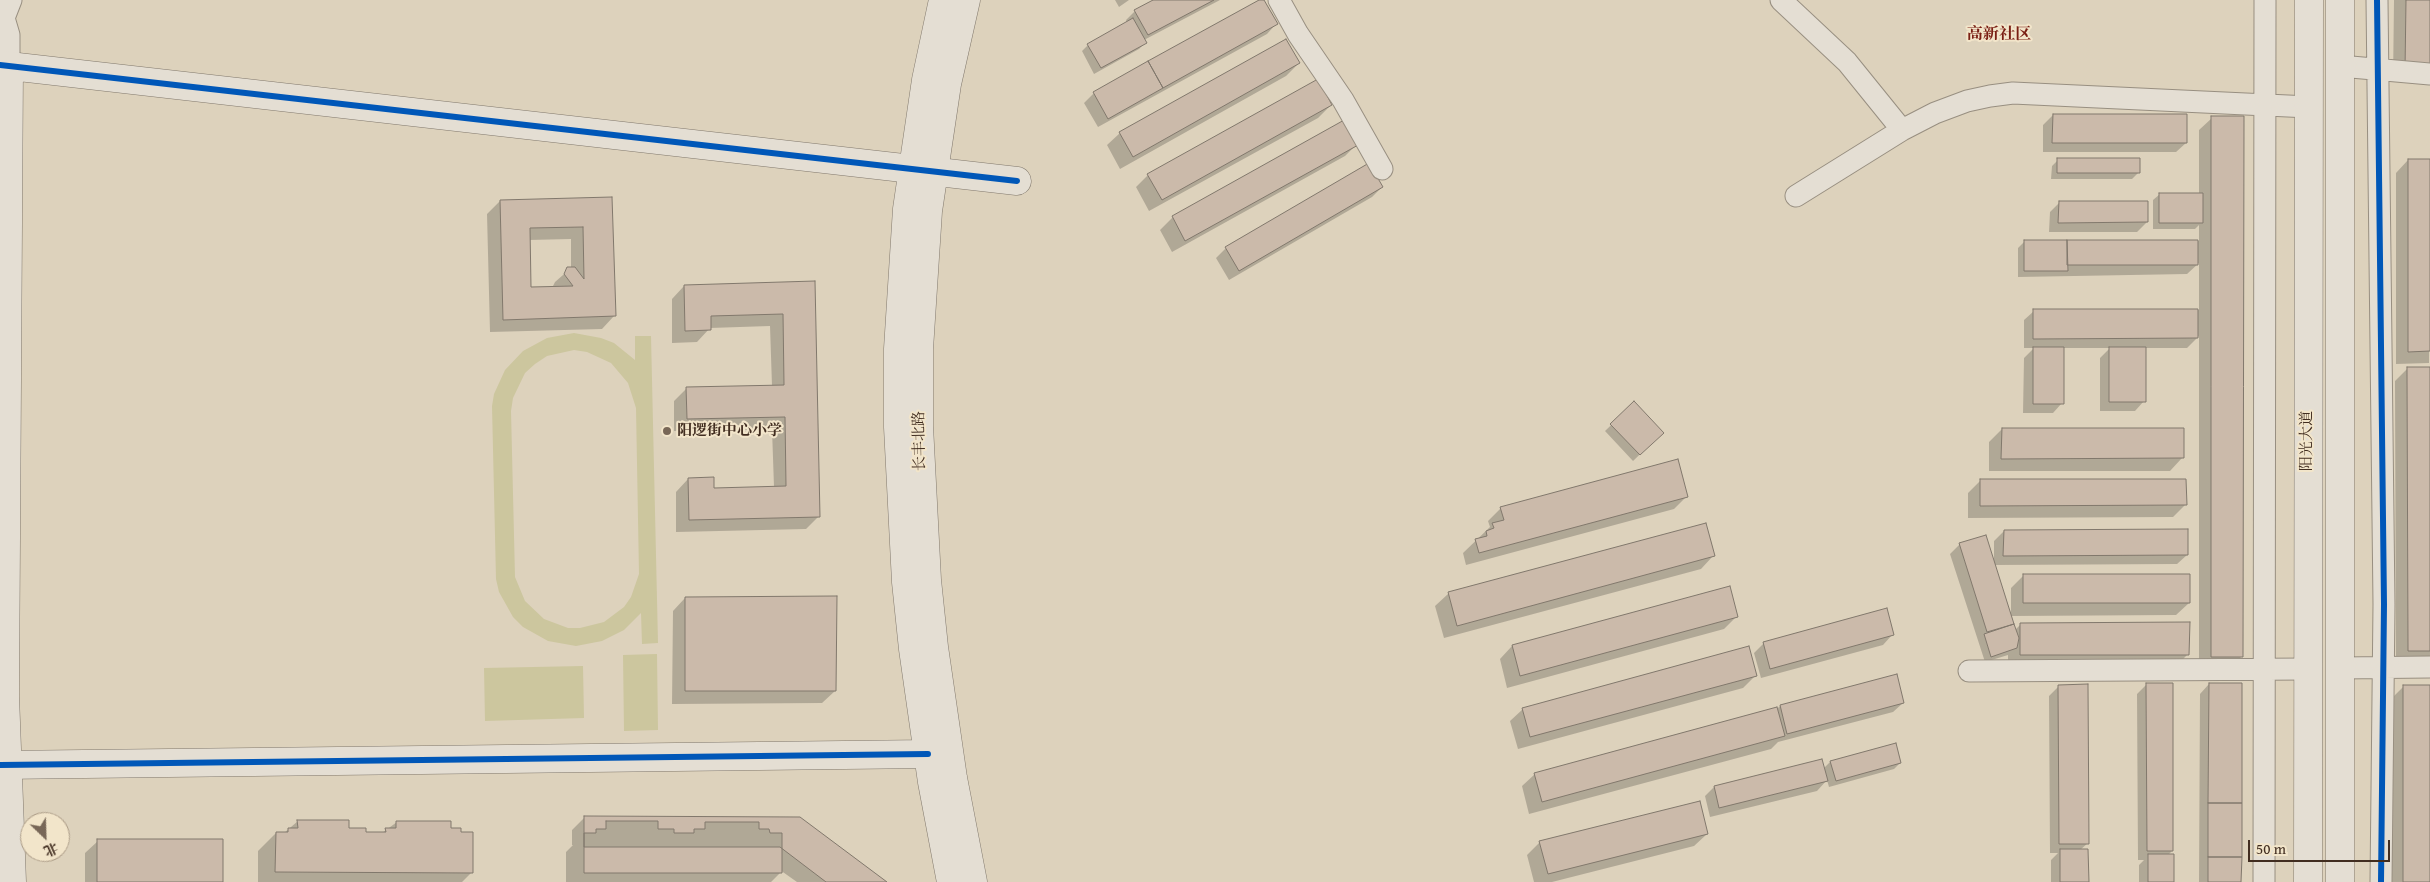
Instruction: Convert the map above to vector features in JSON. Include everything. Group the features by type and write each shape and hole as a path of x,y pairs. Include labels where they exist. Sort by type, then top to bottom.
{"street":[{"name":"长丰北路","path":"943,0 926,80 919,349 922,504 927,580 942,712 973,882"},
{"name":"长丰北路","path":"951,882 928,754 906,582 898,437 900,296 922,177 947,84 966,0"},
{"path":"1279,0 1298,34 1343,100 1382,169"},
{"path":"1781,0 1847,62 1902,130"},
{"path":"2264,882 2265,0"},
{"name":"阳光大道","path":"2308,882 2309,0"},
{"path":"2340,0 2340,882"},
{"path":"2377,0 2383,668 2381,882"},
{"path":"5,13 9,35 4,73 5,656 3,765 12,882"},
{"path":"2340,66 2430,74"},
{"path":"4,73 1016,188"},
{"path":"1796,196 1902,130 1935,113 1967,101 2013,93 2309,107"},
{"path":"2340,668 2430,667"},
{"path":"1969,670 2308,668"},
{"path":"3,765 928,754"}],"shaded area":[{"path":"574,333 601,338 614,343 635,360 635,336 651,336 658,643 642,644 641,613 624,630 602,641 576,646 548,641 523,627 513,617 499,592 496,579 492,406 494,394 505,370 523,351 547,338","holes":["574,350 587,352 611,363 628,383 636,408 639,574 631,597 624,607 604,622 580,628 568,628 544,619 525,601 515,577 511,411 513,398 525,373 535,364 547,356"]},
{"path":"657,654 658,730 624,731 623,655"},
{"path":"583,666 584,718 485,721 484,668"}],"building":[{"path":"1153,0 1214,0 1148,35 1134,10"},
{"path":"1259,0 1264,0 1278,24 1163,88 1148,61"},
{"path":"2406,0 2430,0 2430,69 2405,70"},
{"path":"1133,18 1147,43 1101,68 1087,44"},
{"path":"1286,39 1300,63 1133,157 1119,132"},
{"path":"1148,61 1163,88 1108,119 1093,92"},
{"path":"1318,79 1332,105 1162,200 1147,174"},
{"path":"2053,114 2187,114 2187,143 2052,143"},
{"path":"2211,116 2244,116 2243,657 2211,657"},
{"path":"1346,119 1360,144 1185,241 1172,216"},
{"path":"2057,158 2140,158 2140,173 2057,173"},
{"path":"2408,159 2430,159 2430,351 2408,352"},
{"path":"1369,163 1383,187 1239,271 1225,247"},
{"path":"2159,193 2203,193 2203,223 2159,223"},
{"path":"612,197 616,316 503,320 500,200","holes":["583,227 584,279 575,267 567,267 564,274 573,286 531,287 530,228"]},
{"path":"2059,201 2148,201 2148,222 2058,223"},
{"path":"2024,240 2067,240 2068,271 2024,271"},
{"path":"2067,240 2198,240 2198,265 2067,265"},
{"path":"815,281 820,517 689,520 688,478 714,477 714,488 786,486 785,417 687,419 686,387 784,385 783,314 711,316 711,330 685,331 684,285"},
{"path":"2033,309 2198,309 2198,338 2033,339"},
{"path":"2033,347 2064,347 2064,404 2033,404"},
{"path":"2109,347 2146,347 2146,402 2109,402"},
{"path":"2407,367 2430,367 2430,651 2408,651"},
{"path":"1634,401 1664,433 1640,455 1610,424"},
{"path":"2002,428 2184,428 2184,458 2001,459"},
{"path":"1678,459 1688,497 1479,553 1475,539 1487,536 1486,531 1494,528 1492,523 1504,520 1500,507"},
{"path":"1980,479 2186,479 2187,505 1980,506"},
{"path":"1706,523 1715,556 1457,626 1448,592"},
{"path":"2188,529 2188,555 2003,556 2004,530"},
{"path":"1986,535 2014,624 1987,632 1959,543"},
{"path":"2023,574 2190,574 2190,603 2023,603"},
{"path":"1730,586 1738,617 1520,676 1512,645"},
{"path":"837,596 836,691 685,691 685,597"},
{"path":"1887,608 1894,635 1770,669 1763,642"},
{"path":"2190,622 2189,655 2020,655 2020,623"},
{"path":"2014,624 2019,638 2017,648 1991,657 1984,634"},
{"path":"1749,646 1757,676 1530,737 1522,708"},
{"path":"1897,674 1904,703 1787,734 1780,705"},
{"path":"2146,683 2173,683 2173,851 2147,851"},
{"path":"2209,683 2242,683 2242,803 2208,803"},
{"path":"2088,684 2089,844 2059,844 2058,685"},
{"path":"2403,685 2430,685 2430,882 2403,882"},
{"path":"1777,707 1785,736 1542,802 1534,773"},
{"path":"1896,743 1901,763 1836,781 1830,761"},
{"path":"1822,759 1828,781 1719,808 1714,786"},
{"path":"1700,801 1708,834 1548,874 1539,841"},
{"path":"2208,803 2242,803 2242,857 2208,857"},
{"path":"584,816 800,817 887,882 826,882 780,847 584,847"},
{"path":"297,820 349,820 349,828 366,828 366,832 386,832 385,828 396,828 396,821 451,821 451,828 461,828 461,832 473,832 473,873 275,872 276,832 288,832 288,828 298,828"},
{"path":"606,821 658,821 658,829 674,829 674,833 694,833 694,829 705,829 705,822 759,822 759,829 769,829 770,833 782,833 782,873 584,873 584,833 596,833 596,829 606,829"},
{"path":"97,839 223,839 223,882 97,882"},
{"path":"2060,849 2088,849 2089,882 2060,882"},
{"path":"2148,854 2174,854 2174,882 2148,882"},
{"path":"2208,857 2242,857 2241,882 2208,882"}],"cycle path":[{"path":"2377,0 2384,604 2381,882"},
{"path":"0,65 1017,181"},
{"path":"0,765 928,754"}],"place":[{"name":"阳逻街中心小学","path":"667,431"}],"district":[{"name":"高新社区","path":"1999,35"}]}
